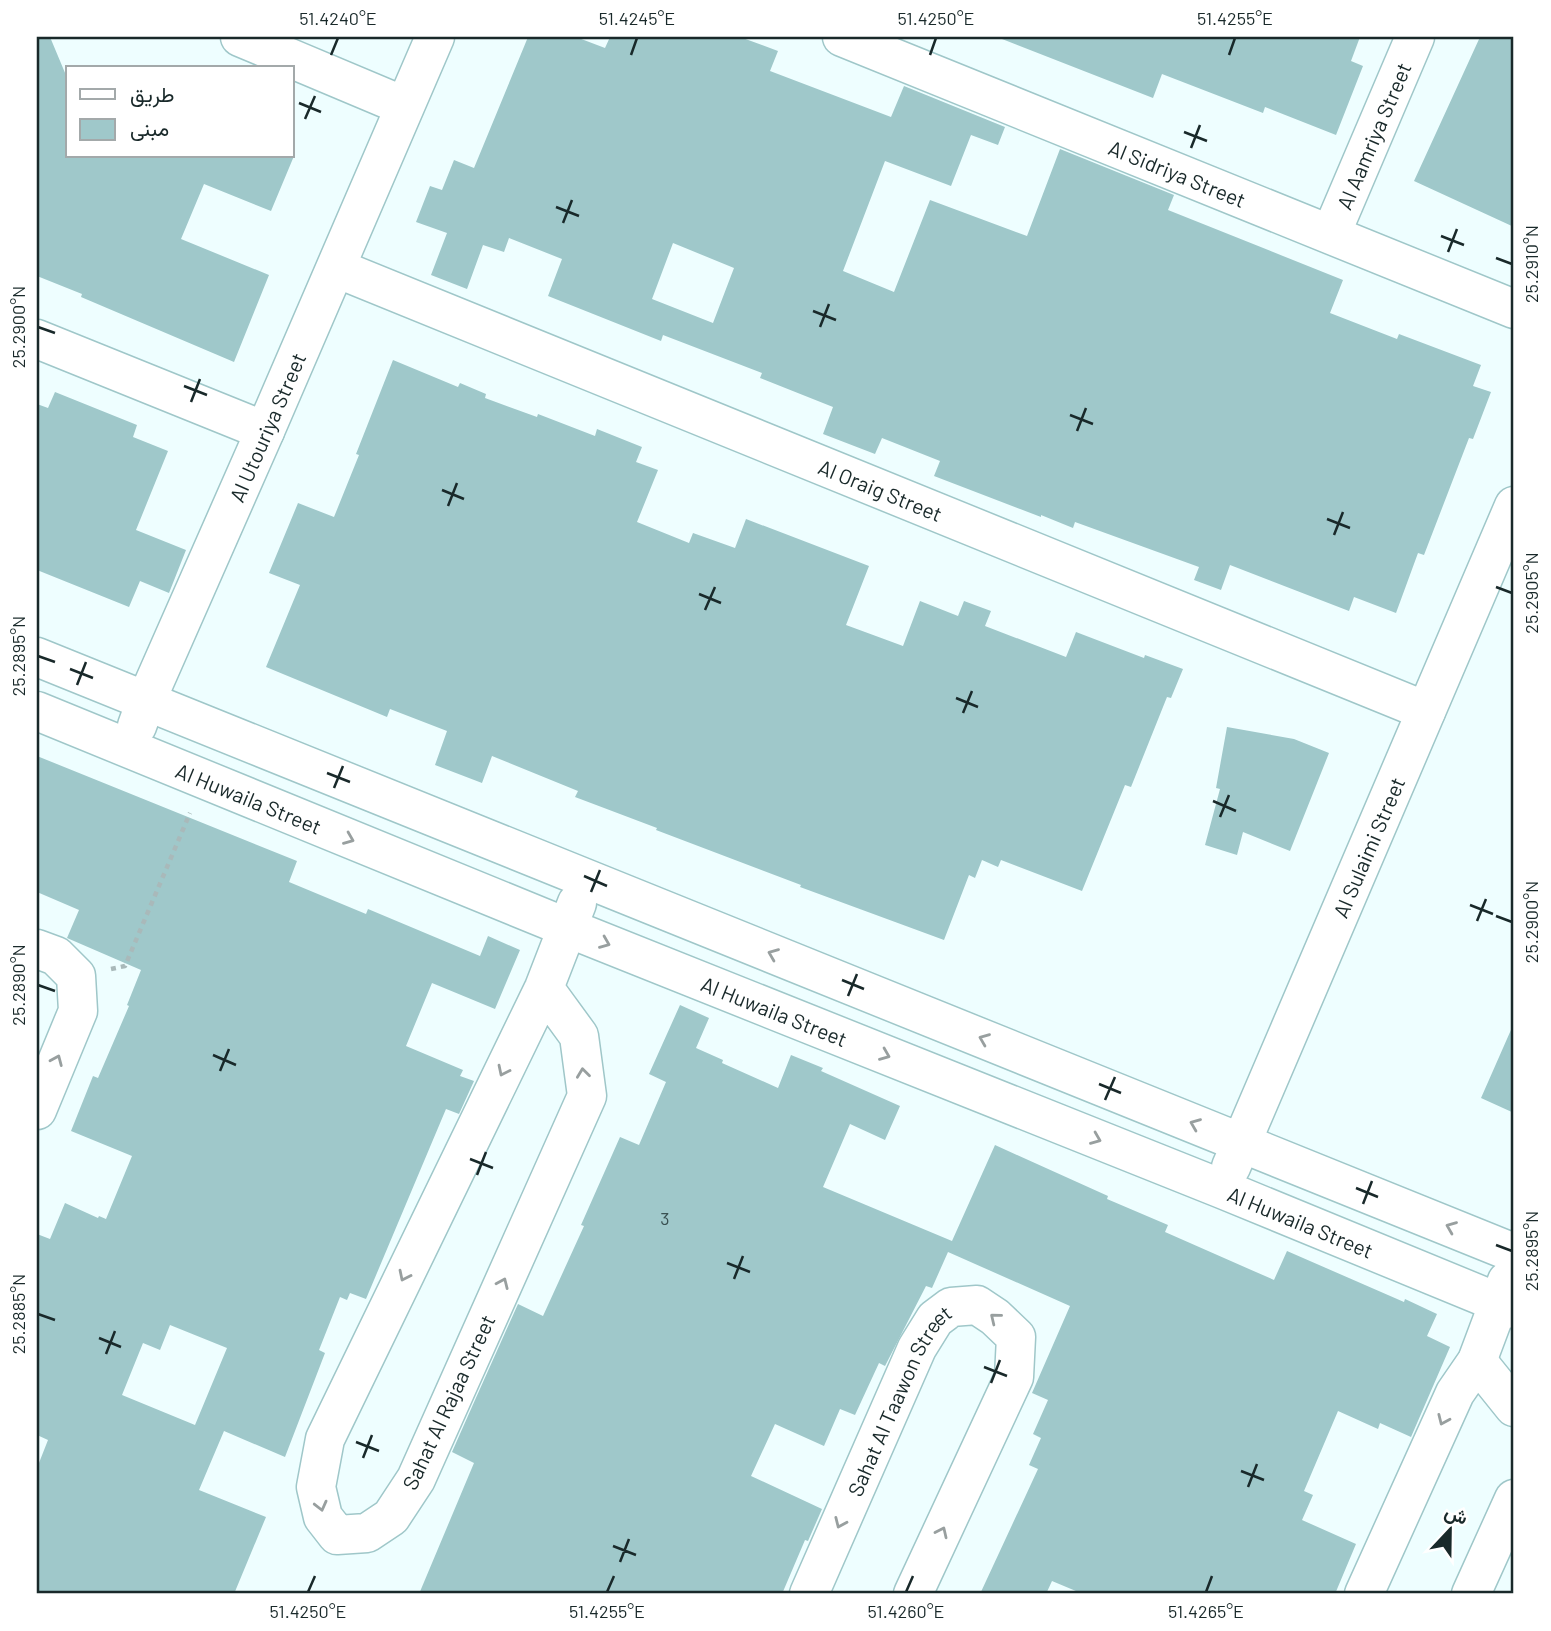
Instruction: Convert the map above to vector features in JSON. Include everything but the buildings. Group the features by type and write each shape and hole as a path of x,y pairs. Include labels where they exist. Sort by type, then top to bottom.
{"street":[{"path":"240,37 404,106"},
{"name":"Al Utouriya Street","path":"129,748 146,701 435,37"},
{"name":"Al Sidriya Street","path":"842,37 1514,309"},
{"name":"Al Aamriya Street","path":"1331,234 1415,37"},
{"name":"Al Oraig Street","path":"336,268 1426,711"},
{"path":"37,339 265,431"},
{"name":"Al Sulaimi Street","path":"1222,1189 1239,1142 1514,506"},
{"path":"37,657 1514,1253"},
{"name":"Al Huwaila Street","path":"37,711 1507,1306"},
{"name":"Sahat Al Rajaa Street","path":"544,988 579,1036 586,1096 416,1479 391,1517 367,1533 337,1535 323,1517 316,1487 325,1439 544,988 586,878"},
{"path":"37,949 57,956 76,976 78,1011 37,1110"},
{"path":"1364,1594 1455,1393 1477,1361 1507,1306 1514,1259"},
{"name":"Sahat Al Taawon Street","path":"809,1594 917,1348 934,1319 951,1307 977,1306 995,1317 1016,1337 1014,1377 913,1594"},
{"path":"1477,1361 1514,1407"},
{"path":"1471,1594 1514,1499"}],"path":[{"path":"76,976 125,966 205,780"}]}
